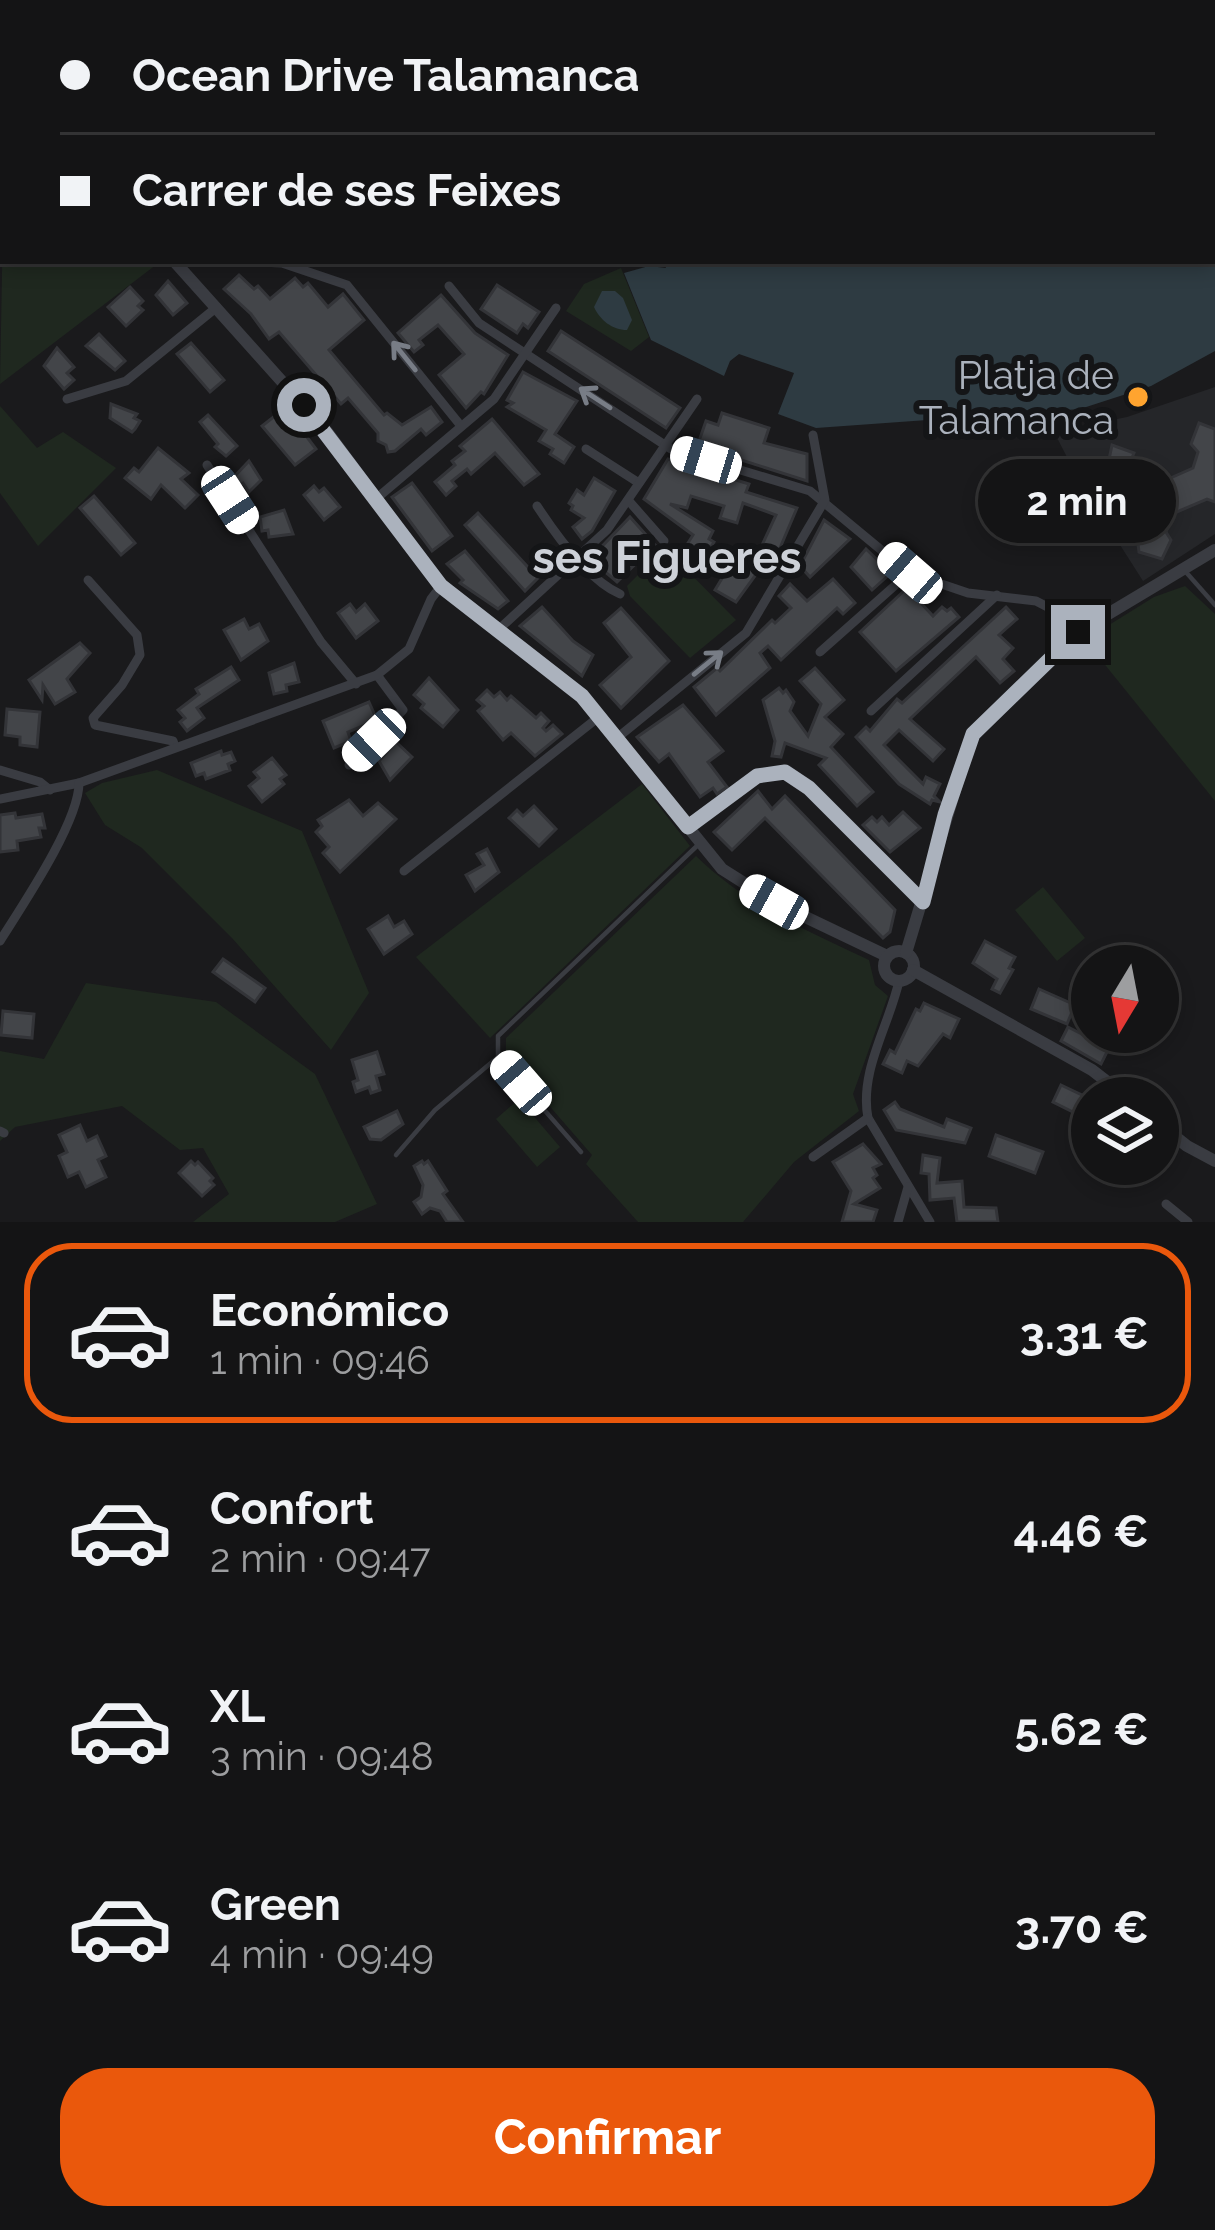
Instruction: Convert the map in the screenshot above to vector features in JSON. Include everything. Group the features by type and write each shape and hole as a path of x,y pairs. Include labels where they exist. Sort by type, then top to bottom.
{"street":[{"path":"177,264 328,433 441,586 582,696 700,843 745,886 887,956"},
{"path":"287,264 347,286 461,426"},
{"path":"449,286 479,323 665,445 810,491 910,573 968,593 1036,601 1063,615 1078,632"},
{"path":"67,399 125,381 217,308"},
{"path":"377,497 494,399 556,308"},
{"path":"499,630 607,530 697,399"},
{"path":"617,738 746,633 824,500 813,435"},
{"path":"586,449 639,483"},
{"path":"207,465 320,642 356,684"},
{"path":"628,500 664,541"},
{"path":"537,506 578,557 620,594"},
{"path":"906,953 973,734 1078,632 1215,550"},
{"path":"820,652 910,573"},
{"path":"88,580 137,635 140,655 93,718 95,725 173,741 175,747"},
{"path":"0,799 79,783 377,675 409,649 441,586"},
{"path":"871,711 997,595"},
{"path":"349,765 404,710 377,675"},
{"path":"404,871 600,716"},
{"path":"0,770 40,782 50,790"},
{"path":"688,827 757,776 785,772 809,788 923,902"},
{"path":"0,941 50,861 77,801 79,783"},
{"path":"899,982 886,975 887,956 906,953 914,970"},
{"path":"914,970 899,982 866,1088 868,1118 930,1222"},
{"path":"914,970 1100,1077"},
{"path":"813,1157 868,1118"},
{"path":"1179,1140 1215,1161"},
{"path":"898,1222 908,1187"},
{"path":"1166,1204 1188,1222"}],"lane":[{"path":"1182,567 1215,605"},
{"path":"581,1152 498,1057 498,1036 700,843"},
{"path":"396,1155 435,1110 498,1057"}],"shaded area":[{"path":"2,264 157,264 0,384"},
{"path":"664,264 1215,264 1215,351 1151,386 1080,409 816,428 778,414 794,373 739,354 724,376 651,340 624,273 649,266 666,268"},
{"path":"621,268 649,337 631,351 566,311 584,284"},
{"path":"602,291 615,291 623,298 632,320 627,330 612,326 597,312 594,307"},
{"path":"1215,387 1215,534 1143,581 1054,432 1127,417"},
{"path":"0,406 37,448 63,432 116,468 38,546 0,493"},
{"path":"665,548 736,620 690,658 630,596 627,586"},
{"path":"1185,586 1215,614 1215,801 1085,640 1154,597"},
{"path":"157,770 302,831 369,993 331,1050 232,938 142,848 105,825 85,793 102,783"},
{"path":"642,784 690,846 490,1038 416,957"},
{"path":"696,856 756,903 869,960 875,985 888,996 853,1094 859,1111 794,1162 743,1222 638,1222 586,1164 592,1155 506,1056 506,1038"},
{"path":"1043,887 1085,938 1057,961 1015,910"},
{"path":"86,983 216,1002 315,1074 377,1204 335,1222 193,1222 229,1194 203,1148 180,1150 122,1106 15,1127 0,1141 0,1051 44,1059"},
{"path":"519,1099 560,1147 537,1167 496,1119"}],"building":[{"path":"239,275 270,299 295,278 303,287 308,283 328,307 343,294 364,320 329,350 384,415 402,425 431,407 442,422 426,435 421,429 388,452 348,398 341,404 279,332 269,339 224,289"},
{"path":"168,281 187,303 173,315 156,295"},
{"path":"497,285 539,312 528,328 523,324 517,333 481,309"},
{"path":"130,287 143,301 138,306 143,310 126,326 108,307"},
{"path":"441,295 475,333 508,355 484,394 466,408 439,375 464,354 438,325 419,340 423,345 414,352 398,333"},
{"path":"561,331 680,408 666,428 548,351"},
{"path":"99,334 125,361 115,370 86,346"},
{"path":"191,343 224,380 210,392 177,354"},
{"path":"57,348 74,367 67,373 74,380 64,389 44,366"},
{"path":"523,372 577,401 555,434 574,447 564,463 539,441 546,430 507,407 513,403 507,400"},
{"path":"111,404 137,414 134,418 140,421 132,432 110,418"},
{"path":"285,408 316,449 295,465 262,426"},
{"path":"722,413 769,428 764,443 807,454 807,481 699,441 706,421 718,425"},
{"path":"208,415 237,446 226,456 200,422"},
{"path":"492,419 539,474 524,485 495,453 471,474 467,469 452,481 456,486 446,495 435,482 465,451 460,446"},
{"path":"1199,423 1215,429 1215,502 1207,499 1172,514 1166,532 1171,540 1162,559 1139,552 1137,537 1106,474 1112,445 1134,453 1141,478 1157,484 1193,468 1198,452 1191,444"},
{"path":"158,448 189,473 181,479 198,495 185,508 161,485 151,499 125,478 134,468 139,472"},
{"path":"668,459 749,484 746,492 797,508 777,555 762,545 776,515 743,503 737,523 720,518 724,506 691,496 687,508 670,504 713,531 709,539 714,542 699,566 681,554 693,535 644,499"},
{"path":"249,461 261,480 249,492 232,479"},
{"path":"594,478 615,491 592,531 582,539 573,527 584,518 569,503 577,490 584,495"},
{"path":"412,483 452,536 432,551 392,497"},
{"path":"314,486 319,492 324,488 340,507 324,520 304,495"},
{"path":"94,496 135,543 121,555 80,508"},
{"path":"284,510 293,534 269,537 268,530 262,531 260,517"},
{"path":"478,513 538,578 525,591 465,525"},
{"path":"630,517 655,545 617,582 590,559"},
{"path":"824,520 850,539 810,577 800,566"},
{"path":"866,549 891,573 872,590 851,567"},
{"path":"465,551 508,601 498,609 460,583 463,580 447,564"},
{"path":"736,555 760,569 736,602 715,590"},
{"path":"833,579 855,603 843,614 837,608 781,660 768,646 760,653 770,668 716,715 694,687 717,668 720,671 772,620 775,623 791,608 779,596 790,584 807,601"},
{"path":"907,588 933,616 942,607 951,608 959,617 896,671 860,632"},
{"path":"350,604 356,612 365,604 378,621 356,638 338,613"},
{"path":"542,607 593,655 582,676 520,626"},
{"path":"1006,607 1017,619 999,635 1013,648 1003,659 1014,671 1000,683 976,657 910,719 944,749 933,761 899,730 884,745 923,784 926,777 940,784 934,796 940,802 930,804 899,784 856,737 866,727 870,731 897,699 902,703"},
{"path":"621,608 669,661 621,708 600,685 631,657 604,623"},
{"path":"244,619 249,629 259,624 268,641 241,660 224,630"},
{"path":"80,643 90,653 67,679 75,692 55,704 43,685 42,700 29,680"},
{"path":"294,663 299,682 274,694 269,673"},
{"path":"231,667 239,680 197,708 204,718 187,731 178,710 199,694 196,689"},
{"path":"815,668 844,700 825,717 843,734 831,747 873,792 857,806 819,765 826,758 785,743 781,757 772,756 775,741 763,700 779,688 783,693 786,690 794,702 790,711 808,736 821,704 800,681"},
{"path":"429,678 458,710 443,727 414,695"},
{"path":"487,690 494,697 500,692 507,700 511,696 536,718 541,713 549,721 543,728 546,731 553,725 562,734 535,756 511,733 503,740 478,711 484,706 477,700"},
{"path":"369,702 377,720 348,732 351,741 334,748 323,721"},
{"path":"683,705 723,751 708,762 727,787 717,794 713,788 700,797 669,754 659,762 637,737"},
{"path":"7,709 40,712 37,747 20,745 20,737 5,735"},
{"path":"396,742 412,757 390,780 379,761"},
{"path":"221,751 222,755 231,752 235,761 228,764 230,770 206,779 204,773 196,776 191,763"},
{"path":"272,758 286,775 280,779 284,784 262,802 249,786 259,778 254,772"},
{"path":"758,791 772,809 785,796 895,910 890,932 883,938 765,818 732,850 714,832"},
{"path":"349,800 363,816 378,803 396,819 340,872 323,853 329,847 316,832 322,826 318,820"},
{"path":"534,806 556,829 539,846 509,818 517,810 523,816"},
{"path":"903,812 920,828 890,852 863,825 872,817 877,822 882,817 889,825"},
{"path":"15,813 16,818 42,814 45,828 39,828 41,837 17,841 18,850 0,852 0,815"},
{"path":"487,849 499,872 475,891 466,875 484,865 477,854"},
{"path":"388,916 394,927 404,921 412,934 384,954 368,929"},
{"path":"985,941 1015,957 1000,993 992,989 997,979 973,963"},
{"path":"223,959 265,988 255,1002 213,972"},
{"path":"1039,989 1071,1003 1067,1024 1031,1009"},
{"path":"924,1003 959,1019 950,1038 943,1034 918,1066 907,1061 902,1073 883,1064 890,1050 895,1053 916,1009 920,1011"},
{"path":"3,1011 34,1014 32,1038 1,1035"},
{"path":"1068,1027 1071,1029 1071,1047 1061,1041"},
{"path":"377,1052 384,1074 376,1076 380,1090 371,1093 369,1087 356,1092 352,1060"},
{"path":"1082,1053 1106,1053 1101,1064"},
{"path":"1061,1085 1071,1090 1071,1111 1053,1102"},
{"path":"895,1102 900,1109 944,1127 947,1119 971,1128 965,1143 896,1130 884,1110"},
{"path":"397,1111 403,1124 381,1140 370,1139 364,1127"},
{"path":"80,1125 87,1141 97,1136 106,1156 98,1160 106,1177 86,1187 79,1172 68,1177 59,1156 67,1152 59,1135"},
{"path":"996,1135 1043,1152 1035,1173 989,1156"},
{"path":"863,1144 881,1164 873,1168 880,1188 854,1204 877,1210 873,1222 842,1222 851,1191 833,1162"},
{"path":"923,1155 940,1158 937,1183 962,1181 964,1207 996,1208 998,1222 957,1222 954,1198 930,1200 929,1174 921,1173"},
{"path":"191,1161 213,1178 214,1185 202,1196 179,1173"},
{"path":"428,1161 463,1222 447,1222 440,1211 430,1208 422,1214 414,1202 421,1197 423,1185 414,1166"}],"place":[{"name":"Platja de Talamanca","path":"1138,397"}],"district":[{"name":"ses Figueres","path":"667,557"}],"route":[{"path":"304,405 441,586 582,696 688,827 757,776 785,772 809,788 923,902 945,815 973,734 1078,632"}]}
